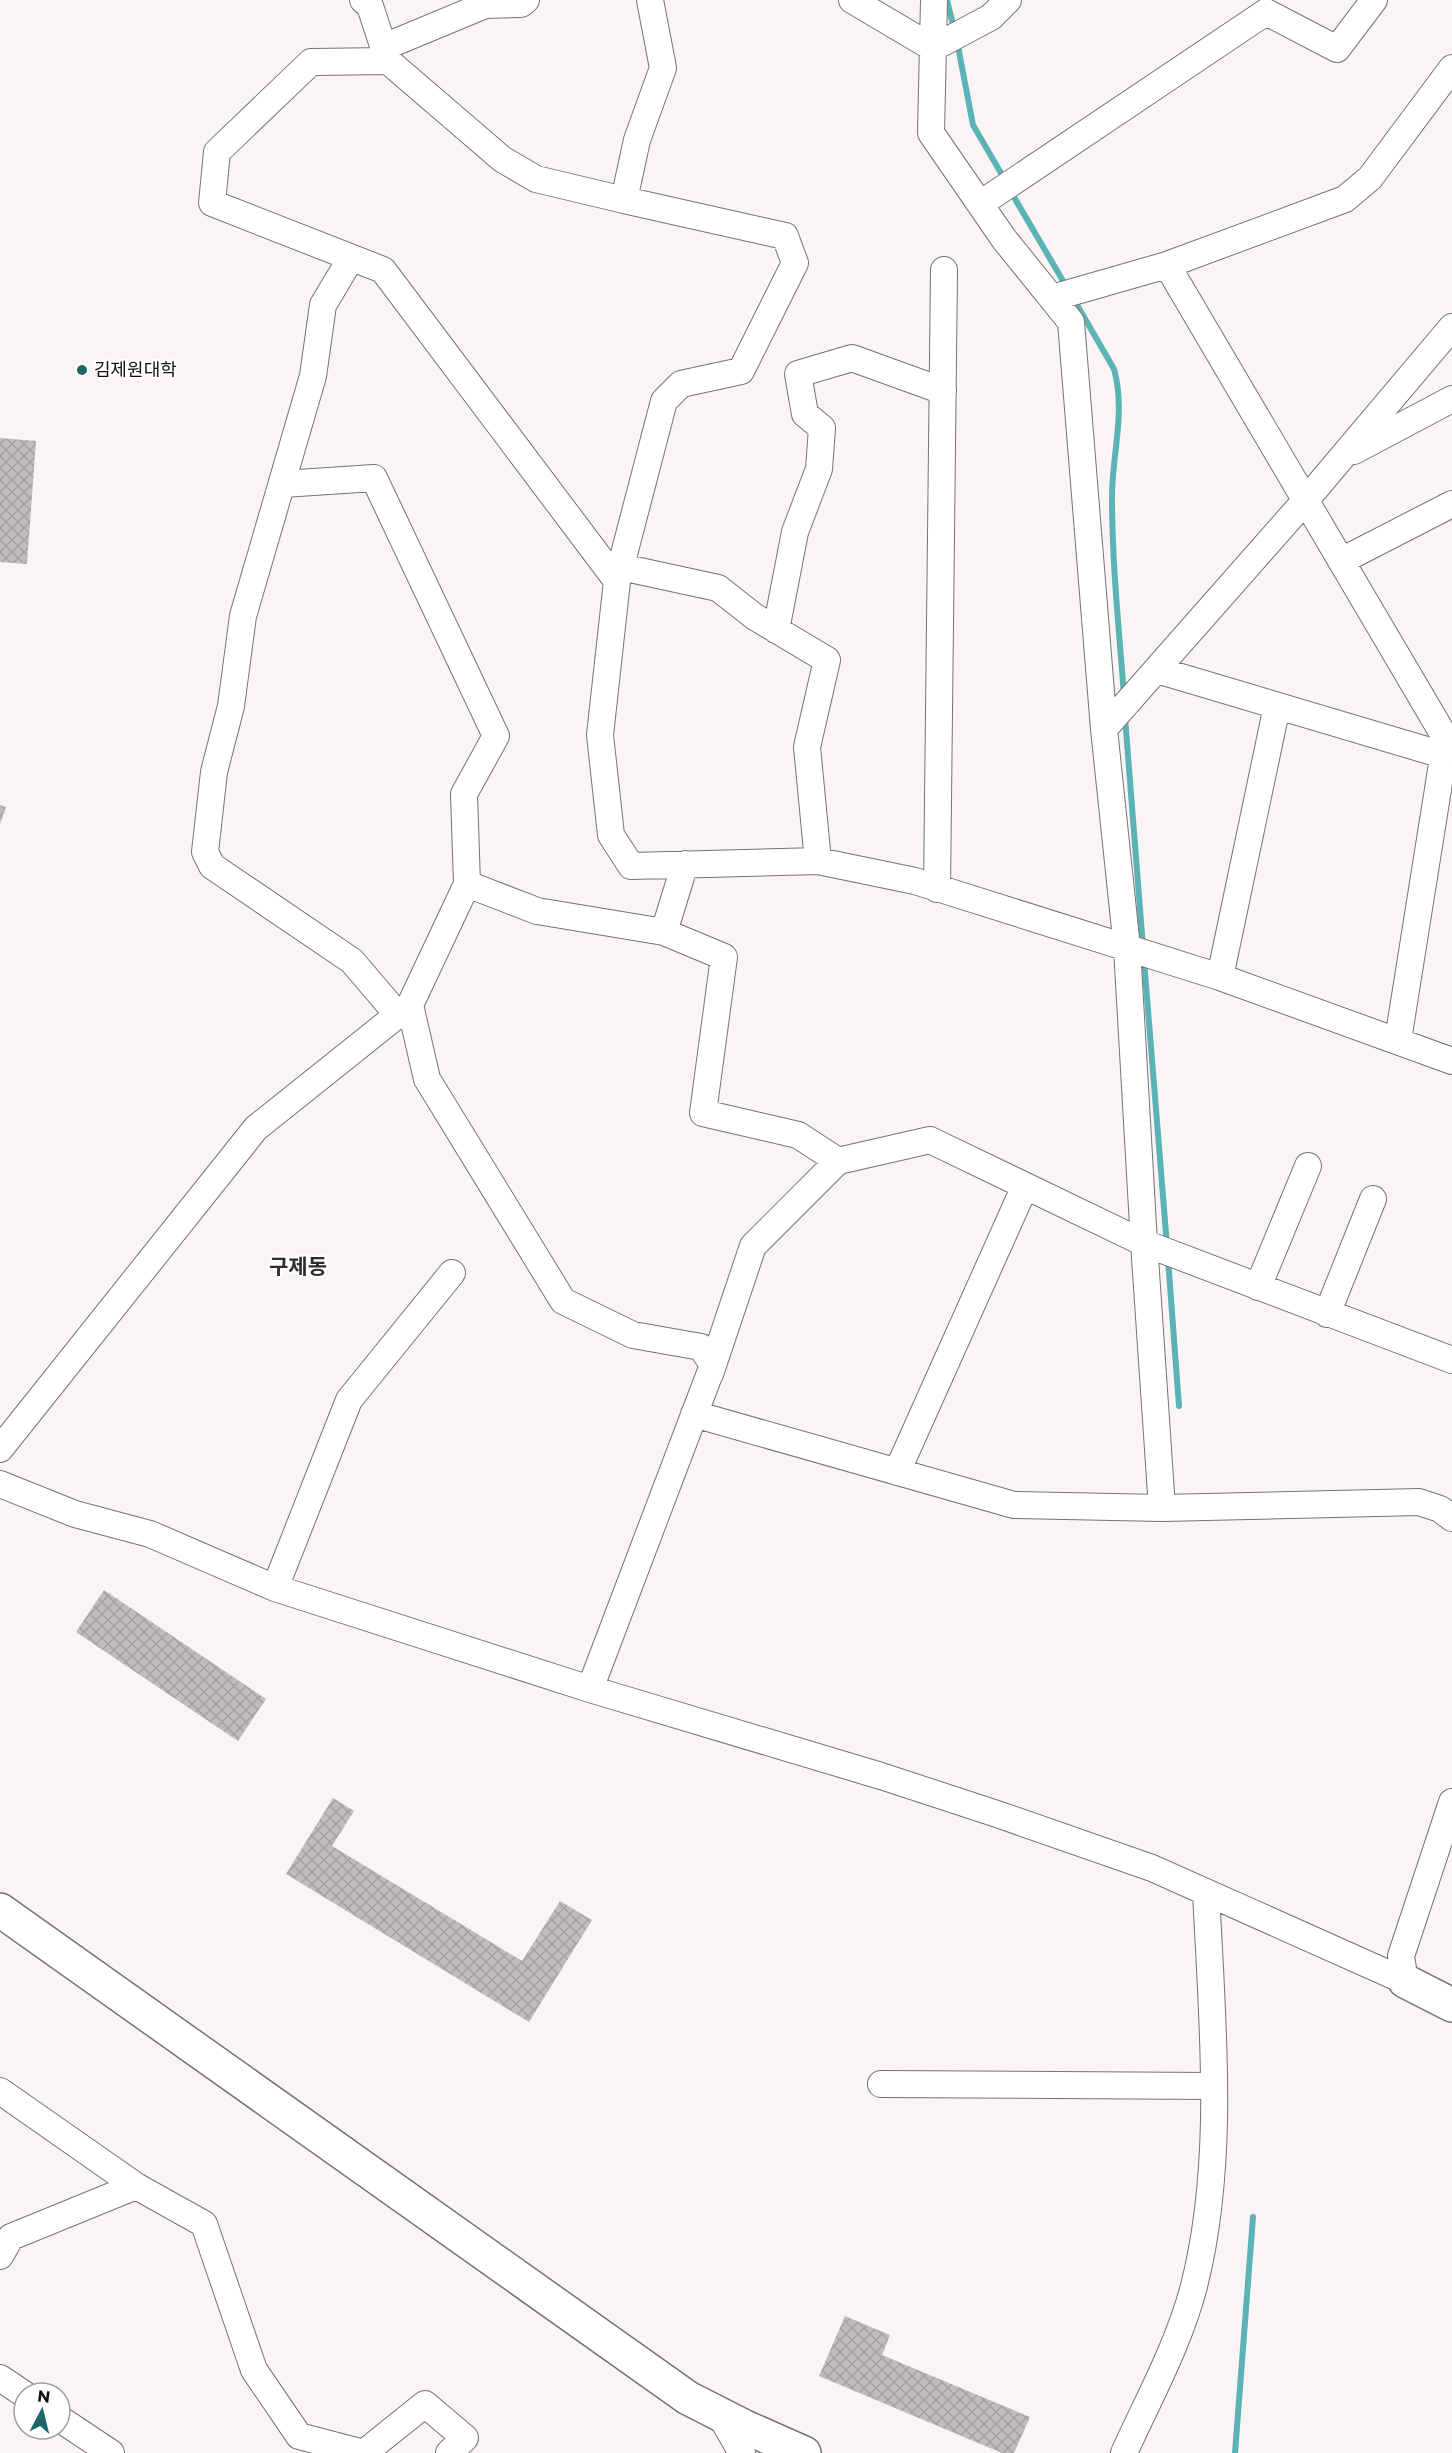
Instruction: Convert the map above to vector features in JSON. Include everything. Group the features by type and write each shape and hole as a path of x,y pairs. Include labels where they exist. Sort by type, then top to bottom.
{"main road":[{"path":"2,1915 688,2398 804,2453"},
{"path":"1405,1981 1452,2004"}],"street":[{"path":"363,0 370,6 386,54 448,114 510,164 536,179 785,236 795,263 741,371 681,384 664,401 619,574 600,735 611,836 631,866 818,861 915,881 1220,978 1452,1061"},
{"path":"526,0 521,4 485,5 386,54 311,62 217,152 212,203 383,270 619,574 718,588 755,617 826,660 807,747 818,861"},
{"path":"624,200 638,140 663,68 650,0"},
{"path":"852,0 933,48"},
{"path":"934,0 931,133 1004,239 1071,321 1104,729 1138,952 1144,1243 1162,1508"},
{"path":"933,48 991,17 1008,0"},
{"path":"980,204 1266,12 1337,49 1374,0"},
{"path":"1052,298 1167,265 1345,199 1370,178 1452,68"},
{"path":"351,258 323,305 312,376 283,484 243,616 231,706 214,772 205,852 212,866 351,961 404,1010 427,1079 563,1301 633,1335 701,1347 713,1365"},
{"path":"1167,265 1446,739 1398,1040"},
{"path":"937,889 944,270"},
{"path":"1104,729 1305,501 1452,327"},
{"path":"776,630 795,532 819,469 822,428 805,414 798,374 852,358 943,391"},
{"path":"1342,457 1452,399"},
{"path":"0,1449 256,1128 404,1010 467,884 464,794 496,735 374,478 283,484"},
{"path":"1341,561 1452,504"},
{"path":"1157,670 1443,755"},
{"path":"1220,978 1277,706"},
{"path":"664,932 684,864"},
{"path":"467,884 537,911 664,932 724,957 703,1113 798,1135 838,1161"},
{"path":"590,1689 713,1365 753,1246 838,1161 930,1140 1144,1243 1452,1360"},
{"path":"1258,1287 1308,1166"},
{"path":"897,1472 1025,1186"},
{"path":"1327,1314 1373,1199"},
{"path":"274,1588 350,1400 452,1273"},
{"path":"694,1414 1014,1505 1162,1508 1419,1502 1440,1509 1452,1518"},
{"path":"0,1484 75,1514 150,1534 274,1588 590,1689 997,1814 1152,1868 1405,1981"},
{"path":"1405,1981 1401,1956 1452,1802"},
{"path":"1124,2453 1174,2345 1194,2288 1204,2241 1211,2188 1213,2086 1206,1892"},
{"path":"881,2084 1213,2086"},
{"path":"0,2091 136,2186 204,2224 254,2370 299,2436 364,2453 424,2404 457,2446"},
{"path":"2,2249 11,2237 136,2186"},
{"path":"720,2415 742,2453"},
{"path":"72,2428 104,2451"}],"building":[{"path":"0,438 36,441 27,564 0,562"},
{"path":"0,805 6,807 0,824"},
{"path":"104,1590 266,1699 238,1741 76,1632"},
{"path":"333,1798 354,1811 332,1846 522,1961 560,1901 592,1920 529,2022 286,1874"},
{"path":"845,2316 890,2335 882,2355 1030,2417 1014,2453 1002,2453 819,2376"}],"waterway":[{"path":"947,0 954,29"},
{"path":"957,41 973,125 1005,180"},
{"path":"1011,192 1066,286"},
{"path":"1073,298 1114,369 1117,385 1119,417 1112,522 1124,695"},
{"path":"1125,717 1143,947"},
{"path":"1144,960 1167,1246"},
{"path":"1168,1259 1179,1406"},
{"path":"1235,2453 1253,2217"}],"place":[{"name":"김제원대학","path":"82,370"}],"district":[{"name":"구제동","path":"298,1266"}]}
